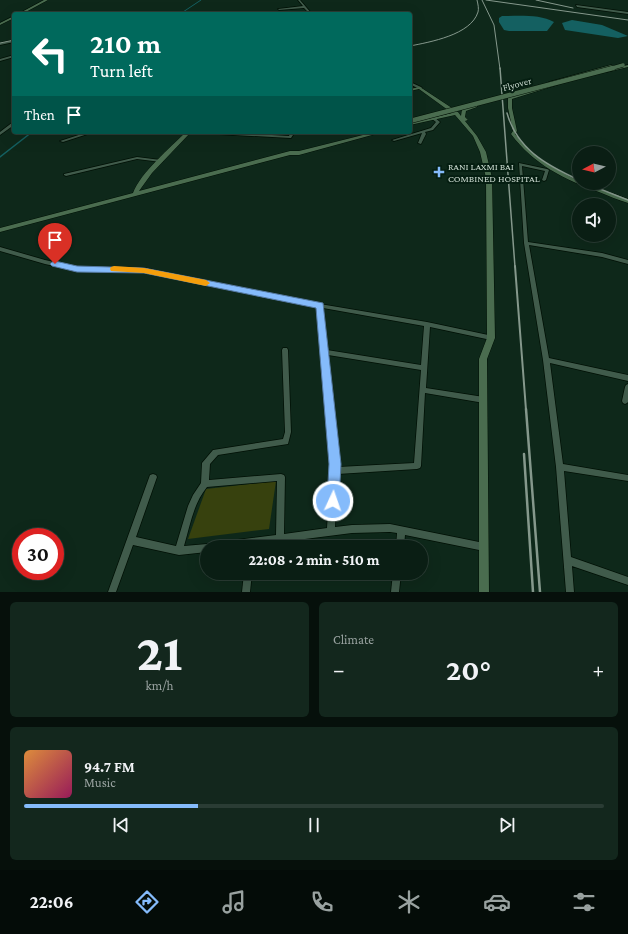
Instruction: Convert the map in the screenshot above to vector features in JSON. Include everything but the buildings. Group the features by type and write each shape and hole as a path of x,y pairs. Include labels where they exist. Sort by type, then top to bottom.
{"street":[{"path":"24,12 46,0"},
{"path":"299,0 309,12"},
{"path":"577,6 628,13"},
{"path":"279,9 305,7"},
{"path":"0,24 12,18"},
{"path":"0,44 12,41"},
{"path":"0,60 12,57"},
{"path":"572,179 546,165 520,145 513,134 515,130 510,108 510,98 627,63"},
{"name":"Flyover","path":"412,121 627,63"},
{"path":"412,84 450,108 475,136 483,152 489,178 491,338 483,359 484,592"},
{"path":"412,90 420,88"},
{"path":"486,102 467,108 464,110 463,114 463,117 476,133 485,148 486,166"},
{"path":"412,121 450,108"},
{"path":"412,122 456,113"},
{"path":"394,140 432,129 438,122 434,118"},
{"path":"0,134 12,125"},
{"path":"420,143 424,134 423,132"},
{"path":"62,141 85,134"},
{"path":"135,195 135,190 187,134"},
{"path":"234,134 290,137 292,134"},
{"path":"293,153 295,150 355,134"},
{"path":"0,230 363,134"},
{"path":"293,153 299,153 373,134"},
{"path":"66,175 137,158 161,161"},
{"path":"544,180 547,170 520,164 526,243 546,360 560,467 570,592"},
{"path":"598,190 628,201"},
{"path":"526,243 602,255 628,262"},
{"path":"0,249 77,269 144,270 320,306 427,324 491,338"},
{"path":"320,306 335,471 332,531"},
{"path":"335,471 417,466 427,324"},
{"path":"205,484 206,463 216,452 286,442 288,432 285,350"},
{"path":"325,352 424,368"},
{"path":"546,360 628,378"},
{"path":"625,401 628,387"},
{"path":"422,390 484,400"},
{"path":"560,467 628,478"},
{"path":"112,592 153,477"},
{"path":"179,551 194,504 201,487 205,484 281,477 280,538"},
{"path":"270,540 332,531 382,528 484,547"},
{"path":"400,540 401,531"},
{"path":"130,540 179,551 200,549"},
{"path":"567,560 628,581"},
{"path":"246,592 247,580"},
{"path":"395,592 396,580"}],"green space":[{"path":"276,481 269,529 188,539 206,489"}],"water":[{"path":"502,16 536,17 548,19 554,22 547,31 509,31 504,30 499,22 499,18"},
{"path":"572,20 602,25 628,36 618,38 565,30 562,23"}],"waterway":[{"path":"183,12 201,0"},
{"path":"0,157 29,134"}],"railway":[{"path":"412,46 438,40 459,32 474,20 478,12 477,0"},
{"path":"482,0 494,25 500,69"},
{"path":"486,0 628,20"},
{"path":"536,0 573,8"},
{"path":"0,43 12,40"},
{"path":"500,68 515,267"},
{"path":"507,113 512,126 525,146 544,162 572,176"},
{"path":"603,190 628,200"},
{"path":"515,266 526,410"},
{"path":"526,409 540,592"},
{"path":"524,454 533,592"}],"slow traffic":[{"path":"114,269 144,270 206,283"}],"place":[{"name":"RANI LAXMI BAI COMBINED HOSPITAL","path":"439,172"}],"route":[{"path":"55,264 77,269 116,268 144,270 320,306 335,464 333,501"}]}
